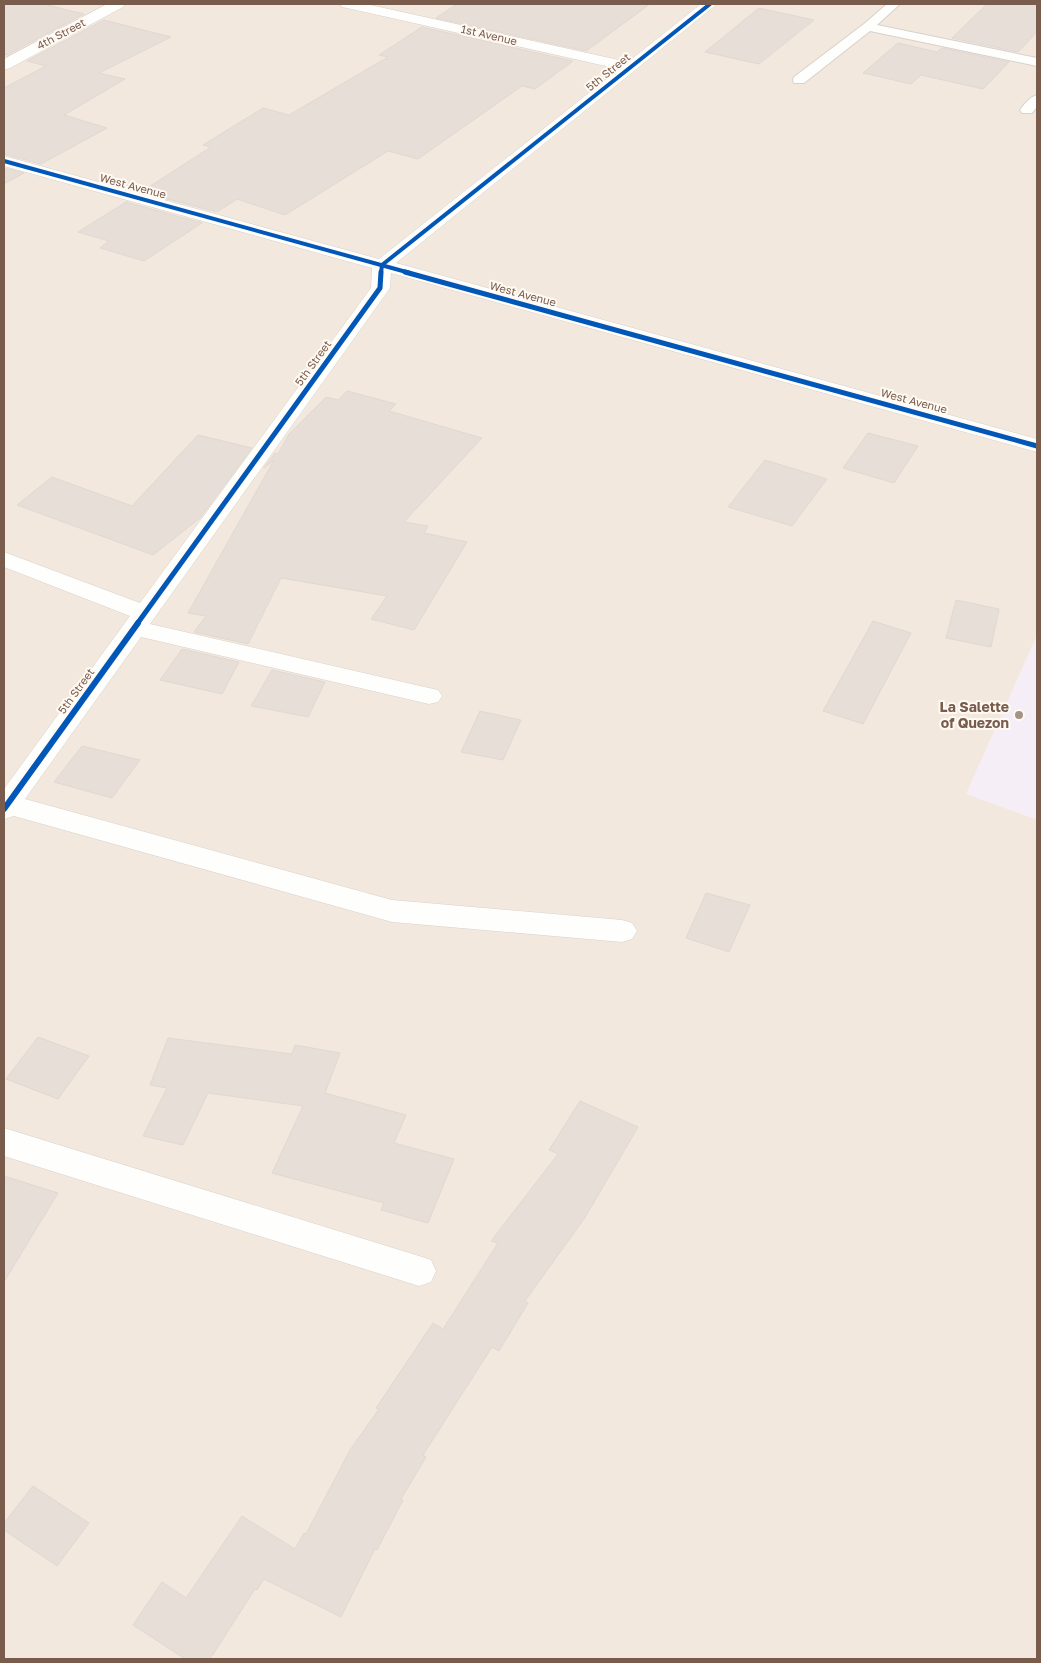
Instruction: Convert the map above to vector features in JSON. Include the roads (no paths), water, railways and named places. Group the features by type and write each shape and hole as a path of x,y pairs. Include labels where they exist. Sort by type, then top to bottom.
{"street":[{"name":"4th Street","path":"4,65 118,4"},
{"name":"1st Avenue","path":"347,4 631,67"},
{"name":"5th Street","path":"6,806 380,288 382,265 710,4"},
{"name":"West Avenue","path":"4,161 382,265 1034,439"},
{"path":"4,559 139,620 429,696"},
{"path":"6,806 392,911 622,931"},
{"path":"4,1142 419,1271"}],"lane":[{"path":"799,80 868,27 894,4"},
{"path":"868,27 1037,62"},
{"path":"1027,110 1037,99"}],"place":[{"name":"La Salette of Quezon","path":"1019,715"}]}
